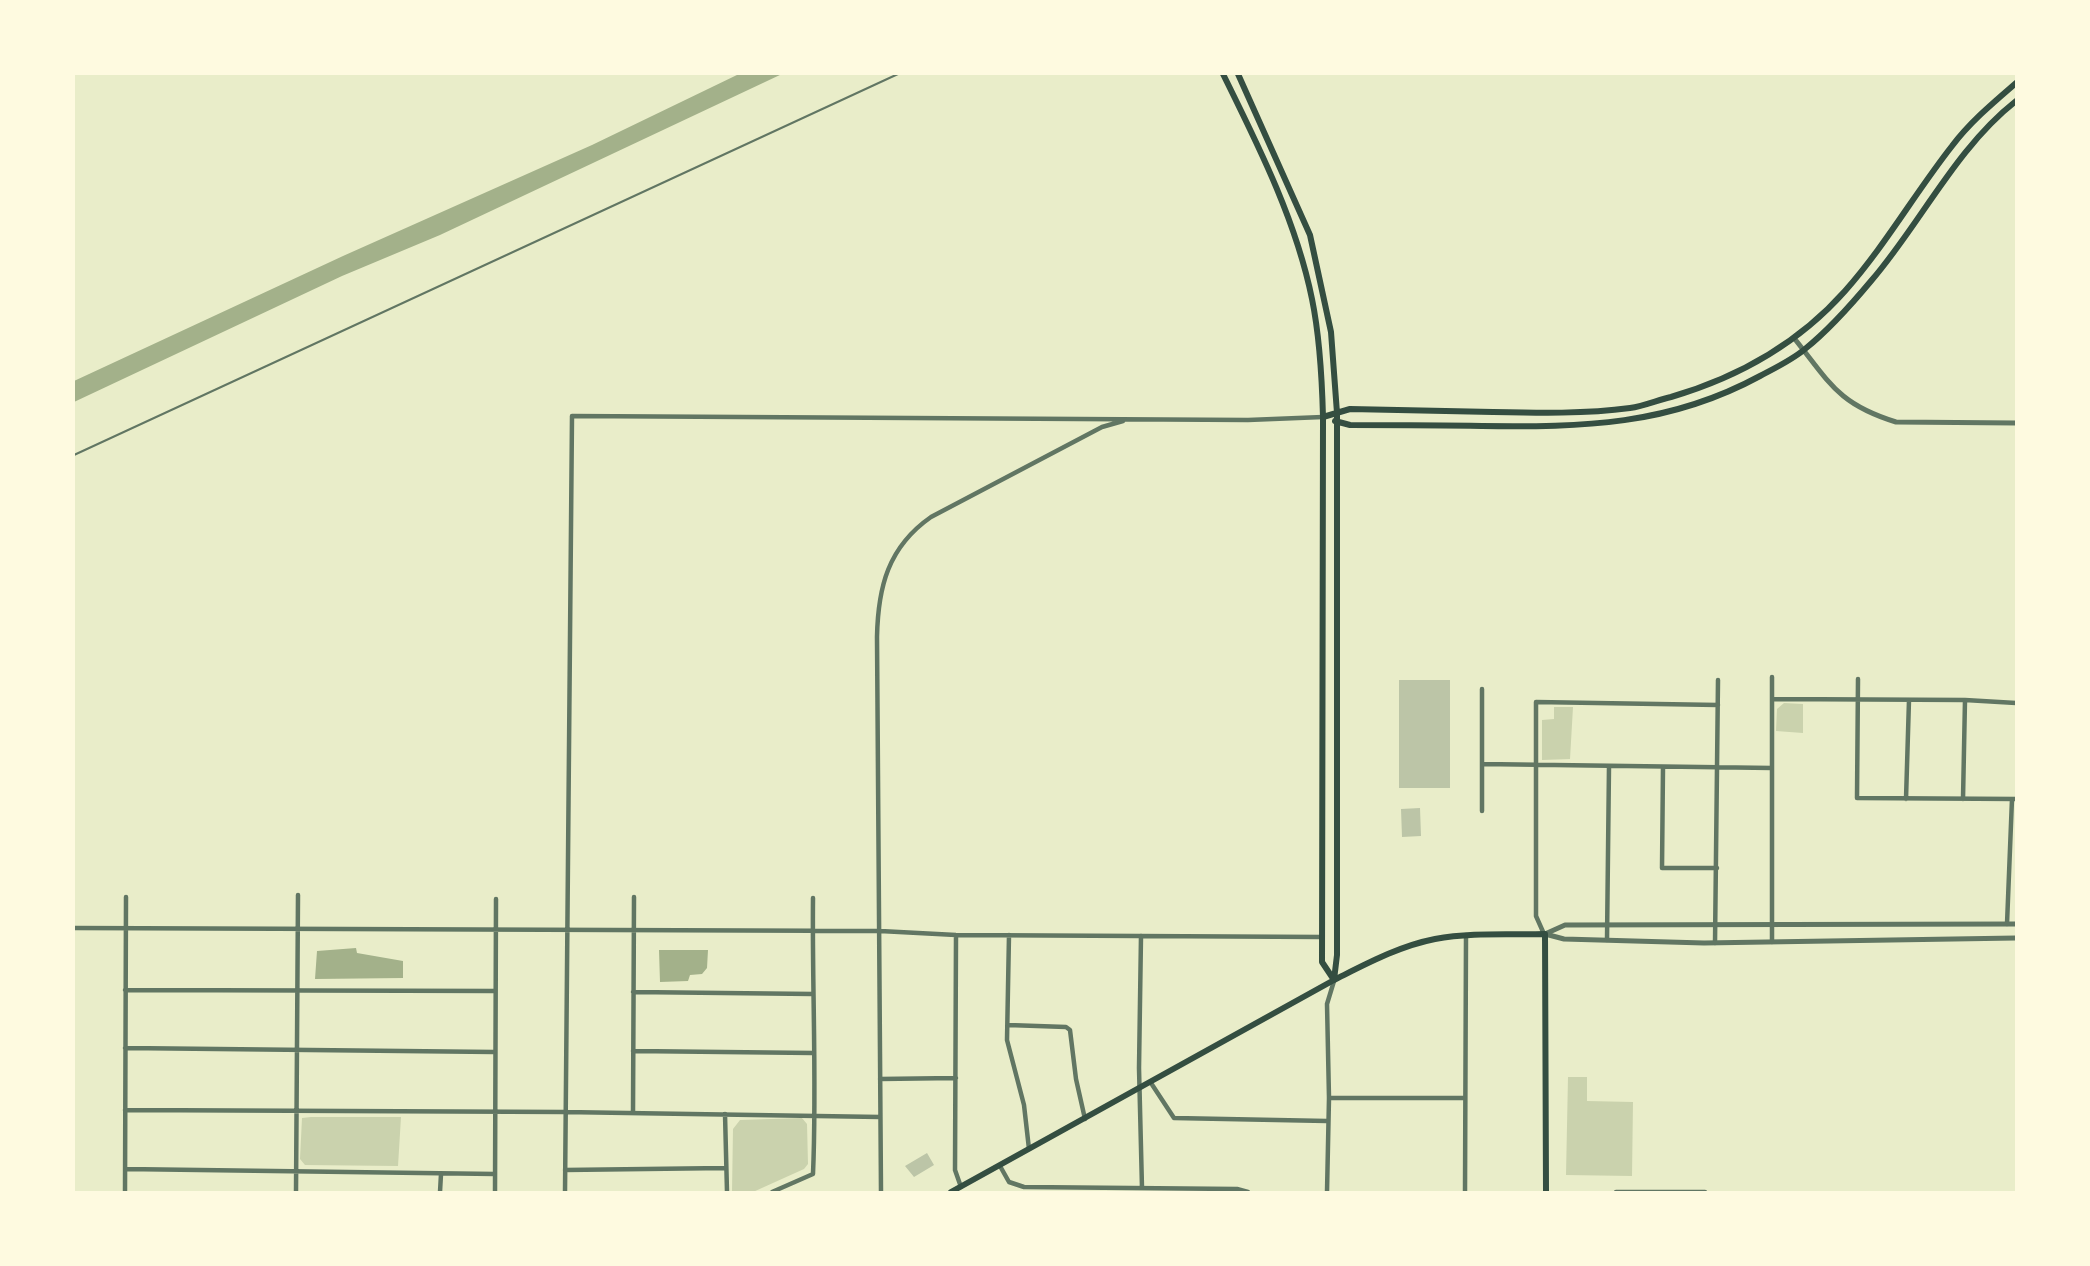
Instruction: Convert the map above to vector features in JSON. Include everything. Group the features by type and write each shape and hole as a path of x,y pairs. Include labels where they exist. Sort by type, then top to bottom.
{"main road":[{"path":"1223,74 1282,203 1303,263 1318,337 1323,417 1322,962 1334,981"},
{"path":"1238,74 1296,200 1313,247 1331,332 1337,413 1337,954 1334,981"},
{"path":"1323,417 1350,409 1538,413 1630,408 1729,377 1794,338 1844,292 1954,143 1988,107 2017,83"},
{"path":"1323,417 1350,425 1539,426 1627,421 1687,408 1736,389 1804,351 1846,311 1906,237 1951,170 2000,113 2017,101"},
{"path":"951,1192 1334,981 1405,947 1466,935 1545,934 1546,1192"}],"street":[{"path":"1794,338 1828,383 1860,409 1879,417 1896,422 2017,423"},
{"path":"565,1192 572,416 1137,419 1323,417"},
{"path":"881,1192 877,610 882,585 892,560 915,529 930,517 1102,427 1137,419"},
{"path":"1772,677 1772,942"},
{"path":"1858,679 1857,798 2014,799 2007,924"},
{"path":"1716,943 1718,680"},
{"path":"1482,689 1482,811"},
{"path":"1772,699 1965,700 2017,703"},
{"path":"1906,799 1909,700"},
{"path":"1962,799 1965,700"},
{"path":"1718,705 1536,702 1536,916 1545,934 1564,939 1716,943 2017,938"},
{"path":"1482,764 1772,768"},
{"path":"1607,940 1609,766"},
{"path":"1663,767 1662,868 1717,868"},
{"path":"296,1192 298,895"},
{"path":"125,1192 126,897"},
{"path":"633,1112 634,897"},
{"path":"772,1192 813,1174 816,1115 813,1053 813,898"},
{"path":"495,1192 493,1112 496,899"},
{"path":"1545,934 1565,925 2017,924"},
{"path":"74,928 880,931 956,935 1322,937"},
{"path":"956,935 955,1170 961,1187"},
{"path":"1009,935 1007,1040 1024,1105 1029,1150"},
{"path":"1465,1192 1466,935"},
{"path":"1141,936 1142,1188"},
{"path":"1327,1192 1327,1004 1334,981"},
{"path":"125,990 495,991"},
{"path":"633,992 813,994"},
{"path":"1007,1025 1066,1027 1070,1030 1076,1079 1085,1119"},
{"path":"125,1048 494,1052"},
{"path":"633,1051 813,1053"},
{"path":"880,1079 956,1079"},
{"path":"1151,1083 1174,1118 1327,1121"},
{"path":"1329,1098 1465,1098"},
{"path":"125,1110 633,1112 880,1117"},
{"path":"725,1114 727,1192"},
{"path":"1000,1166 1009,1182 1024,1187 1237,1189 1248,1192"},
{"path":"565,1170 726,1168"},
{"path":"125,1169 495,1174"},
{"path":"440,1192 441,1174"},
{"path":"1616,1192 1704,1192"}],"lane":[{"path":"74,456 898,74"}],"shaded area":[{"path":"739,74 782,74 440,235 342,276 74,402 74,381 343,256 592,145"},
{"path":"1784,703 1803,704 1803,733 1776,731 1777,709"},
{"path":"1554,707 1573,707 1570,759 1542,760 1542,720 1554,719"},
{"path":"356,948 357,953 403,961 403,978 315,979 317,951"},
{"path":"659,950 708,950 707,968 702,974 690,975 688,981 660,982"},
{"path":"1568,1077 1587,1077 1587,1101 1633,1102 1632,1176 1566,1175"},
{"path":"401,1117 398,1166 305,1165 300,1159 302,1118"},
{"path":"802,1118 807,1124 808,1164 804,1169 753,1192 732,1192 733,1129 740,1120"}],"building":[{"path":"1399,680 1450,680 1450,788 1399,788"},
{"path":"1420,808 1421,836 1402,837 1401,809"},
{"path":"927,1153 934,1165 914,1177 905,1166"}]}
